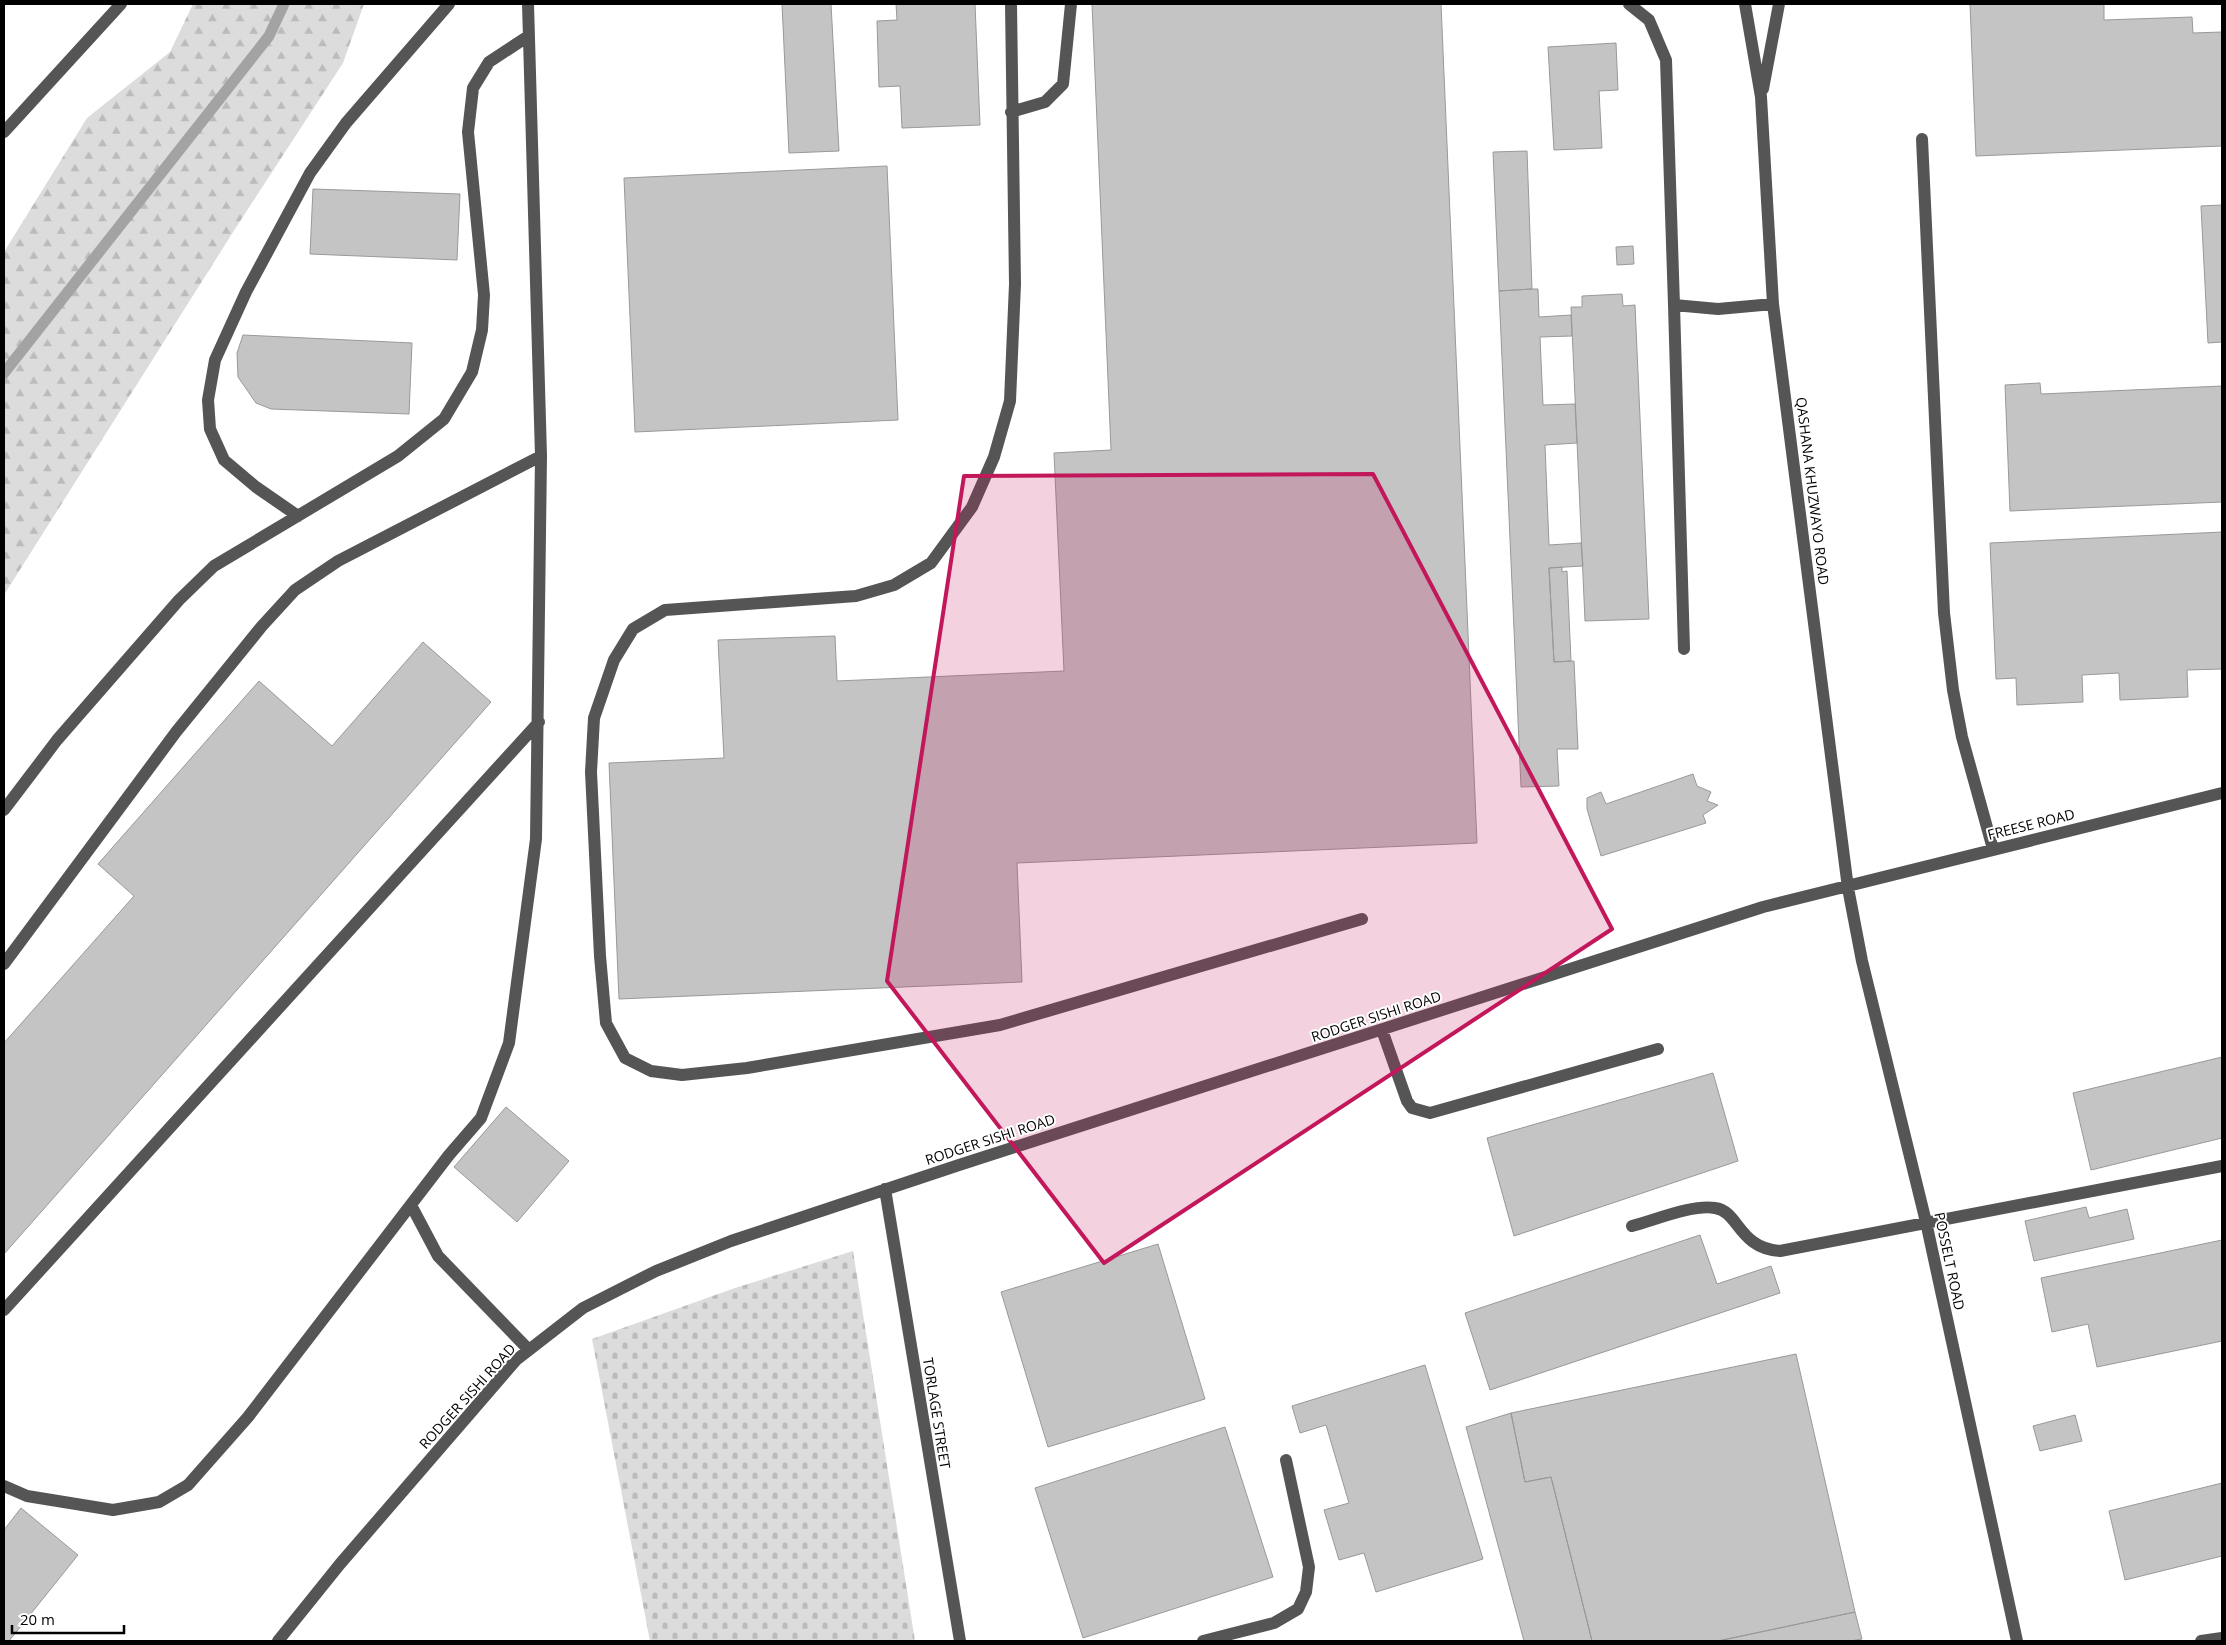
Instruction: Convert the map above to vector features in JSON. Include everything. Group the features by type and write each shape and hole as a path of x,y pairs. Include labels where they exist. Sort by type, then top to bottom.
{"street":[{"path":"4,132 120,4"},
{"path":"298,516 256,487 224,460 210,430 208,400 214,360 246,292 310,173 346,123 449,4"},
{"path":"4,1486 27,1496 113,1510 159,1502 188,1485 248,1417 411,1204 481,1118 509,1043 536,839 541,456 528,4"},
{"path":"1011,4 1011,112 1016,284 1010,401 994,457 972,507 931,563 894,585 856,596 666,610 633,629 614,660 594,718 591,772 600,956 606,1023 625,1058 651,1070 682,1075 747,1068 1000,1025 1362,919"},
{"path":"1011,112 1045,102 1063,84 1071,4"},
{"path":"1629,4 1649,20 1666,60 1684,650"},
{"name":"QASHANA KHUZWAYO ROAD","path":"1745,4 1761,97 1773,304 1848,888"},
{"name":"QASHANA KHUZWAYO ROAD","path":"1761,97 1779,4"},
{"path":"4,810 57,740 179,600 214,566 398,456 444,419 472,372 482,330 484,295 468,132 473,88 489,62 528,36"},
{"path":"1922,139 1944,613 1953,690 1962,737 1993,849"},
{"path":"1674,305 1718,309 1773,304"},
{"path":"4,964 176,732 262,626 295,590 338,561 541,456"},
{"path":"4,1310 538,722"},
{"name":"FREESE ROAD","path":"1848,888 1929,864 2222,793"},
{"name":"RODGER SISHI ROAD","path":"278,1641 359,1541 516,1360 583,1308 656,1271 732,1241 885,1189 1764,907 1848,888"},
{"name":"POSSELT ROAD","path":"1848,888 1862,961 1926,1222 2017,1641"},
{"path":"1382,1030 1406,1101 1412,1108 1430,1113 1658,1049"},
{"path":"1632,1226 1703,1207 1717,1208 1726,1212 1743,1234 1758,1247 1780,1251 2222,1166"},
{"name":"TORLAGE STREET","path":"885,1189 960,1641"},
{"path":"411,1204 438,1256 529,1350"},
{"path":"1203,1641 1274,1623 1298,1609 1306,1592 1309,1567 1286,1460"},
{"path":"2201,1641 2222,1638"}],"highlighted area":[{"path":"1373,474 1612,929 1104,1263 887,981 964,476"}],"green space":[{"path":"193,4 364,4 343,63 235,229 4,595 4,252 87,118 170,52"},
{"path":"853,1251 915,1641 650,1641 592,1339 735,1288"}],"building":[{"path":"782,4 831,4 839,151 789,153"},
{"path":"896,4 975,4 980,125 902,128 900,86 879,87 877,21 897,20"},
{"path":"1092,4 1441,4 1477,843 1017,863 1022,982 619,999 609,763 724,758 718,640 835,636 837,681 1064,671 1054,453 1111,450"},
{"path":"1970,4 2104,4 2104,20 2192,17 2193,33 2222,32 2222,146 1976,156"},
{"path":"1616,43 1618,90 1599,91 1602,148 1554,150 1548,47"},
{"path":"1527,151 1532,289 1499,291 1493,152"},
{"path":"887,166 898,420 635,432 624,178"},
{"path":"313,189 460,194 457,260 310,254"},
{"path":"2222,205 2222,342 2208,343 2201,206"},
{"path":"1633,246 1634,264 1617,265 1616,247"},
{"path":"1538,289 1539,317 1571,315 1572,336 1540,337 1543,405 1575,404 1577,443 1545,445 1549,545 1581,543 1583,566 1549,568 1554,662 1574,661 1578,749 1557,749 1559,786 1521,787 1499,291"},
{"path":"1622,294 1623,306 1635,305 1649,619 1585,621 1571,307 1582,307 1582,296"},
{"path":"243,335 412,343 409,414 271,409 256,403 238,377 237,353"},
{"path":"2040,383 2041,394 2222,386 2222,502 2010,511 2005,385"},
{"path":"2222,532 2222,669 2187,670 2188,697 2120,700 2119,673 2082,675 2083,702 2017,705 2016,678 1996,679 1990,543"},
{"path":"1562,567 1562,572 1567,571 1571,661 1554,662 1549,568"},
{"path":"423,642 491,702 4,1254 4,1043 134,896 98,864 259,681 332,746"},
{"path":"1693,774 1697,786 1711,792 1707,801 1718,805 1703,815 1706,823 1601,856 1587,809 1587,798 1601,792 1606,804"},
{"path":"2222,1057 2222,1138 2091,1170 2073,1093"},
{"path":"1713,1073 1738,1161 1514,1236 1487,1138"},
{"path":"506,1107 569,1161 517,1222 454,1167"},
{"path":"2086,1207 2089,1218 2127,1209 2134,1239 2034,1261 2025,1221"},
{"path":"1700,1235 1717,1284 1771,1266 1780,1293 1490,1390 1465,1313"},
{"path":"2222,1240 2222,1341 2097,1367 2088,1324 2052,1332 2041,1278"},
{"path":"1158,1244 1205,1399 1048,1447 1001,1292"},
{"path":"1796,1354 1855,1612 1718,1641 1592,1641 1551,1477 1525,1482 1511,1413"},
{"path":"1425,1365 1483,1559 1376,1592 1364,1553 1339,1560 1324,1510 1349,1503 1326,1425 1300,1433 1292,1406"},
{"path":"1511,1413 1525,1482 1551,1477 1592,1641 1524,1641 1466,1427"},
{"path":"2075,1415 2082,1441 2040,1451 2033,1426"},
{"path":"1225,1427 1273,1577 1083,1638 1035,1488"},
{"path":"2222,1483 2222,1556 2125,1580 2109,1511"},
{"path":"21,1508 78,1555 9,1641 4,1641 4,1530"},
{"path":"1855,1612 1862,1639 1850,1641 1718,1641"}],"waterway":[{"path":"4,373 269,36 284,4"}]}
